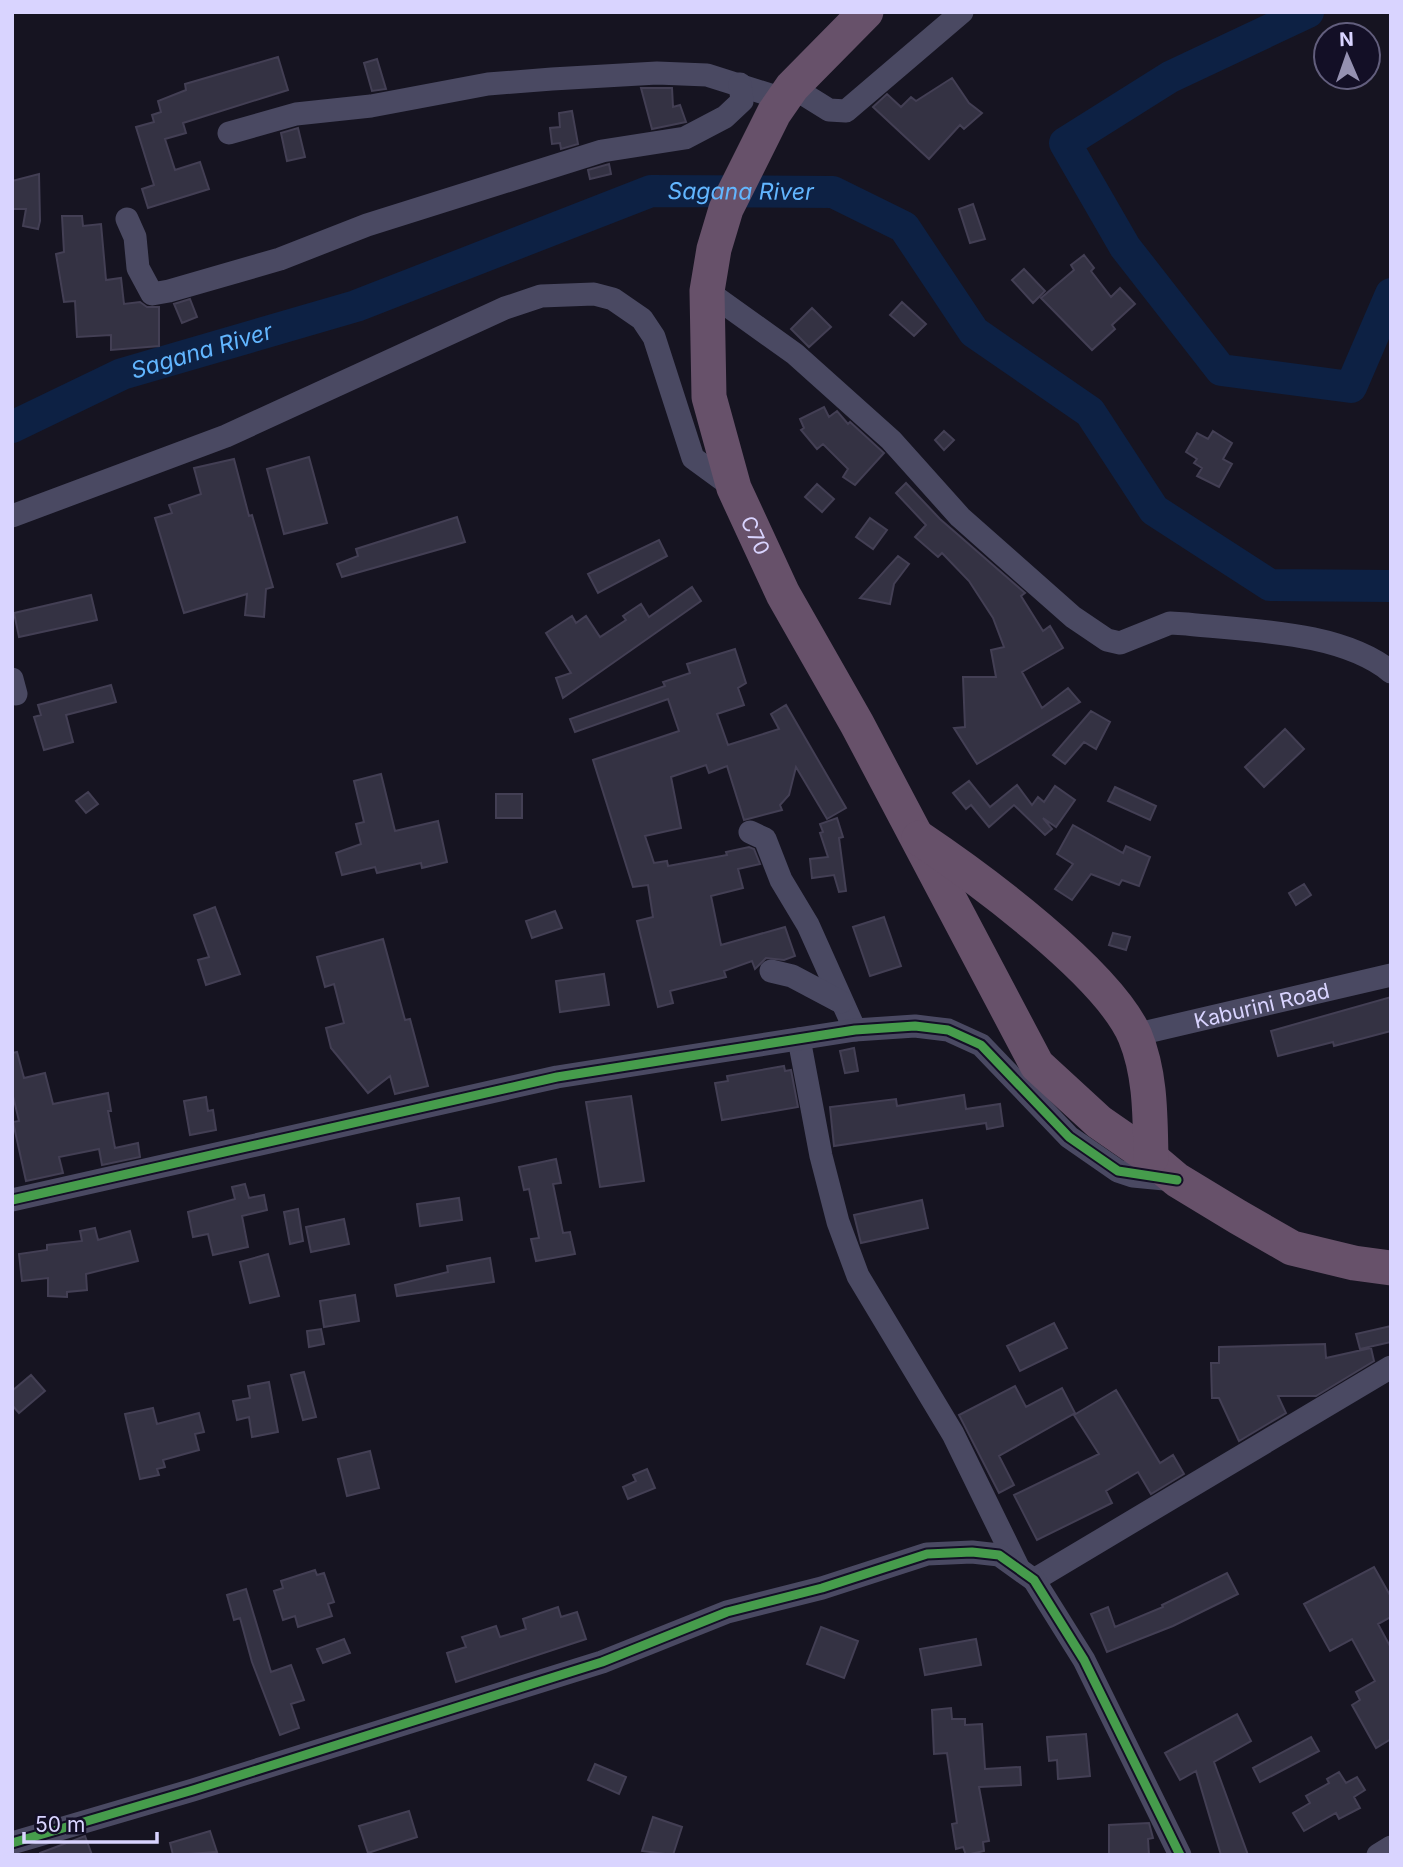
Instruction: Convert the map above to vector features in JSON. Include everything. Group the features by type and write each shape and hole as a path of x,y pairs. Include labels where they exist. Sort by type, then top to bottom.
{"highway":[{"path":"788,93 866,12"},
{"name":"C70","path":"788,93 759,141 726,209 707,291 709,397 734,488 783,594 857,724 1037,1065 1100,1122 1164,1169 1292,1248 1354,1263 1391,1268"},
{"path":"913,834 974,875 1107,994 1135,1035 1146,1072 1164,1169"}],"street":[{"path":"229,133 296,114 371,106 488,84 657,73 707,75 788,93 829,110 846,111 962,12"},
{"path":"127,219 135,237 138,268 152,293 169,290 280,259 367,225 602,151 685,138 725,117 742,101 740,84"},
{"path":"707,291 795,354 891,440 969,526 1073,617 1107,640 1120,643 1132,641 1170,623 1187,624 1290,636 1352,649 1391,672"},
{"path":"12,516 226,436 505,308 541,296 570,294 613,299 642,318 654,337 693,458 734,488"},
{"path":"750,832 765,839 781,880 808,925 855,1030"},
{"path":"771,971 792,976 841,1002"},
{"name":"Kaburini Road","path":"1135,1035 1391,975"},
{"path":"12,1200 557,1077 855,1030 915,1026 948,1030 981,1045 1053,1121 1095,1156 1125,1174 1164,1169"},
{"path":"799,1039 821,1156 838,1222 858,1276 953,1433 1026,1573 1084,1660 1180,1855"},
{"path":"1026,1573 1391,1367"},
{"path":"12,1843 429,1718 602,1662 727,1612 822,1588 927,1554 999,1555 1026,1573"},
{"path":"1378,1855 1391,1847"}],"building":[{"path":"278,57 288,90 183,123 186,133 165,139 175,170 200,162 209,189 148,208 142,189 154,185 136,127 154,122 152,115 161,112 158,101 186,90 185,84"},
{"path":"377,59 386,89 372,91 364,63"},
{"path":"952,78 969,103 982,113 964,129 960,125 929,159 873,107 887,94 901,107 911,97 916,101"},
{"path":"641,88 672,88 673,107 680,105 686,122 652,129"},
{"path":"572,111 578,144 561,149 560,143 552,144 550,128 560,127 559,113"},
{"path":"298,128 305,157 287,161 281,133"},
{"path":"609,164 611,174 590,179 588,170"},
{"path":"39,174 38,229 23,226 26,209 12,209 12,181"},
{"path":"973,204 985,239 970,243 959,209"},
{"path":"62,216 82,216 83,226 101,224 106,280 121,278 124,304 140,302 147,307 159,307 159,346 111,350 111,335 77,337 75,301 64,302 56,254 64,252"},
{"path":"1084,255 1094,268 1091,271 1111,297 1120,288 1135,304 1112,325 1115,329 1092,350 1041,298 1074,270 1071,265"},
{"path":"1024,269 1045,291 1033,303 1012,280"},
{"path":"190,299 197,317 182,323 174,304"},
{"path":"902,302 926,324 914,336 890,315"},
{"path":"812,308 831,327 809,347 791,329"},
{"path":"824,407 829,417 837,411 848,424 850,422 884,453 855,485 843,477 848,469 823,444 817,449 801,430 804,428 800,419"},
{"path":"944,431 954,440 944,450 935,440"},
{"path":"1213,431 1232,443 1223,459 1232,464 1219,487 1197,476 1202,468 1194,463 1197,459 1186,452 1197,433 1208,439"},
{"path":"309,457 327,523 284,534 267,469"},
{"path":"234,459 249,516 252,515 273,587 266,589 264,617 245,615 247,594 184,613 155,518 172,513 169,505 201,494 194,468"},
{"path":"906,483 940,519 1025,593 1021,596 1043,631 1050,626 1063,648 1022,672 1042,708 1068,688 1080,702 977,764 954,728 965,727 963,677 996,677 991,650 1004,647 993,618 969,581 942,553 938,557 915,537 926,525 896,493"},
{"path":"817,484 834,499 822,512 805,497"},
{"path":"457,517 465,542 342,577 337,564 358,556 356,549"},
{"path":"870,518 887,530 873,549 856,537"},
{"path":"659,540 667,556 598,593 588,574"},
{"path":"898,556 909,564 894,584 890,604 860,598"},
{"path":"692,587 701,601 563,698 556,678 571,673 546,633 572,616 576,623 586,616 600,637 626,620 623,616 641,604 649,617"},
{"path":"91,595 97,620 19,637 14,613"},
{"path":"735,649 746,683 738,688 744,705 717,714 728,745 779,729 771,714 786,705 846,808 827,819 796,767 789,795 780,805 782,810 744,820 727,766 709,773 706,765 671,777 681,828 645,836 654,863 667,861 668,866 727,855 726,852 749,847 754,849 760,864 738,869 743,888 711,896 721,945 785,927 795,956 784,960 766,958 755,969 752,961 724,971 726,977 670,991 673,1003 658,1007 637,921 653,917 648,885 633,887 593,760 679,731 668,699 575,732 570,719 665,686 663,682 690,673 687,664"},
{"path":"111,685 116,702 66,715 73,742 44,750 34,717 41,715 38,705"},
{"path":"1091,711 1110,722 1096,749 1084,742 1065,764 1053,755"},
{"path":"1285,729 1304,749 1264,787 1245,767"},
{"path":"381,774 395,831 438,821 447,862 422,868 421,863 377,873 375,867 342,875 336,853 361,844 356,824 364,822 354,781"},
{"path":"969,781 990,807 1017,785 1032,805 1038,797 1044,802 1055,786 1075,800 1056,827 1043,818 1052,829 1045,835 1014,805 989,827 971,805 966,809 953,793"},
{"path":"1115,787 1156,806 1150,820 1108,801"},
{"path":"88,792 98,804 86,813 76,801"},
{"path":"496,794 522,794 522,818 496,818"},
{"path":"837,818 843,837 839,838 846,891 839,892 834,875 812,878 810,859 828,857 820,833 823,832 820,824"},
{"path":"1073,825 1123,853 1126,846 1150,857 1139,886 1122,880 1119,885 1091,874 1072,900 1055,889 1073,864 1057,854"},
{"path":"1304,884 1311,895 1296,905 1289,893"},
{"path":"215,907 240,974 206,985 198,960 209,957 194,915"},
{"path":"555,911 562,928 532,938 526,921"},
{"path":"884,917 901,966 870,976 853,927"},
{"path":"1113,933 1130,937 1126,950 1109,945"},
{"path":"383,939 405,1020 410,1019 428,1086 395,1094 390,1076 368,1093 331,1048 326,1028 344,1023 334,984 325,987 317,957"},
{"path":"604,974 609,1005 560,1012 556,981"},
{"path":"1391,997 1391,1031 1334,1046 1333,1042 1278,1056 1271,1031"},
{"path":"854,1048 858,1071 845,1073 840,1051"},
{"path":"17,1052 24,1078 45,1073 53,1104 108,1093 111,1111 108,1111 115,1148 138,1143 140,1157 102,1165 99,1149 59,1157 63,1173 26,1181 13,1122 19,1121 12,1092 12,1053"},
{"path":"784,1066 785,1071 791,1070 798,1107 722,1120 715,1083 728,1081 727,1076"},
{"path":"964,1095 966,1109 1000,1104 1003,1126 987,1129 986,1123 834,1146 830,1107 896,1099 897,1106"},
{"path":"631,1096 644,1181 600,1187 586,1102"},
{"path":"206,1097 208,1111 213,1110 216,1130 190,1135 184,1101"},
{"path":"556,1159 561,1183 553,1184 563,1233 570,1232 575,1254 536,1261 531,1239 539,1238 529,1189 524,1190 519,1167"},
{"path":"245,1184 249,1198 264,1195 267,1210 242,1216 248,1247 213,1255 208,1234 193,1237 188,1212 235,1199 232,1187"},
{"path":"459,1198 462,1220 420,1226 417,1204"},
{"path":"922,1200 928,1228 861,1243 854,1215"},
{"path":"298,1209 303,1241 290,1244 284,1212"},
{"path":"344,1219 349,1244 311,1252 306,1227"},
{"path":"95,1228 98,1240 130,1231 138,1261 86,1274 87,1290 67,1292 67,1297 48,1296 48,1278 22,1281 19,1254 47,1250 47,1245 82,1241 80,1231"},
{"path":"268,1254 279,1296 250,1303 240,1262"},
{"path":"490,1258 494,1282 397,1296 395,1285 448,1272 447,1266"},
{"path":"355,1295 359,1321 324,1327 320,1301"},
{"path":"1054,1323 1067,1348 1020,1371 1007,1346"},
{"path":"1391,1326 1391,1342 1360,1349 1356,1334"},
{"path":"321,1329 324,1344 309,1347 307,1331"},
{"path":"1325,1344 1326,1358 1371,1348 1374,1361 1316,1396 1278,1396 1286,1413 1239,1441 1219,1398 1212,1398 1211,1363 1219,1363 1219,1347"},
{"path":"304,1372 316,1417 303,1420 291,1375"},
{"path":"31,1375 45,1391 19,1413 12,1405 12,1391"},
{"path":"269,1382 278,1432 252,1437 249,1417 237,1420 233,1401 250,1398 248,1386"},
{"path":"1015,1386 1026,1407 1062,1388 1075,1413 999,1456 1014,1485 999,1493 959,1415"},
{"path":"1116,1390 1160,1463 1173,1455 1184,1474 1151,1494 1138,1472 1106,1491 1112,1503 1037,1540 1014,1495 1099,1454 1074,1415"},
{"path":"153,1408 157,1424 199,1413 204,1432 195,1434 199,1450 163,1460 165,1467 157,1469 159,1475 140,1479 125,1414"},
{"path":"370,1451 379,1488 347,1496 338,1459"},
{"path":"647,1469 655,1488 628,1499 623,1487 636,1481 633,1475"},
{"path":"1374,1567 1391,1597 1391,1617 1378,1624 1391,1648 1391,1739 1376,1748 1352,1705 1360,1700 1356,1692 1375,1681 1352,1639 1330,1651 1304,1604"},
{"path":"315,1570 317,1575 324,1573 334,1602 328,1604 332,1616 298,1627 295,1616 283,1620 274,1591 283,1588 281,1581"},
{"path":"1227,1573 1238,1594 1173,1626 1107,1652 1091,1614 1108,1607 1115,1627 1163,1607 1162,1605"},
{"path":"246,1589 271,1672 291,1665 304,1700 291,1704 299,1728 280,1735 252,1662 240,1618 234,1620 227,1595"},
{"path":"558,1607 561,1617 577,1612 586,1639 456,1682 447,1653 466,1647 462,1637 496,1626 500,1637 526,1629 523,1619"},
{"path":"821,1627 858,1641 844,1678 807,1664"},
{"path":"344,1639 350,1653 323,1663 317,1649"},
{"path":"976,1639 981,1665 925,1675 920,1649"},
{"path":"951,1708 952,1719 965,1719 965,1725 982,1724 985,1769 1020,1767 1021,1785 979,1787 989,1841 983,1842 984,1851 966,1855 963,1847 956,1849 952,1824 957,1823 947,1753 934,1754 932,1710"},
{"path":"1237,1714 1251,1741 1214,1762 1248,1855 1221,1855 1196,1771 1180,1780 1165,1753"},
{"path":"1086,1734 1090,1776 1058,1779 1057,1760 1049,1761 1047,1737"},
{"path":"1311,1737 1319,1751 1260,1782 1253,1768"},
{"path":"595,1764 626,1777 619,1794 588,1780"},
{"path":"1339,1772 1346,1783 1357,1777 1365,1790 1354,1797 1360,1808 1339,1819 1336,1813 1304,1831 1293,1813 1310,1803 1306,1796 1329,1783 1327,1779"},
{"path":"409,1811 417,1837 368,1853 359,1826"},
{"path":"653,1817 682,1827 673,1855 642,1851"},
{"path":"1149,1823 1153,1838 1148,1839 1149,1855 1109,1855 1109,1825"},
{"path":"210,1831 217,1852 173,1855 170,1843"},
{"path":"85,1836 92,1855 40,1855 40,1853"}],"waterway":[{"name":"Sagana River","path":"1308,12 1170,77 1065,143 1125,247 1221,370 1351,387 1391,294"},
{"name":"Sagana River","path":"12,427 122,374 356,306 651,191 833,192 904,227 974,332 1090,412 1154,510 1270,585 1391,586"}],"cycle path":[{"path":"12,1200 557,1077 855,1030 915,1026 948,1030 981,1045 1069,1137 1118,1171 1177,1180"},
{"path":"12,1843 193,1790 602,1662 727,1612 822,1588 927,1554 972,1552 999,1555 1034,1580 1084,1660 1180,1855"}]}
